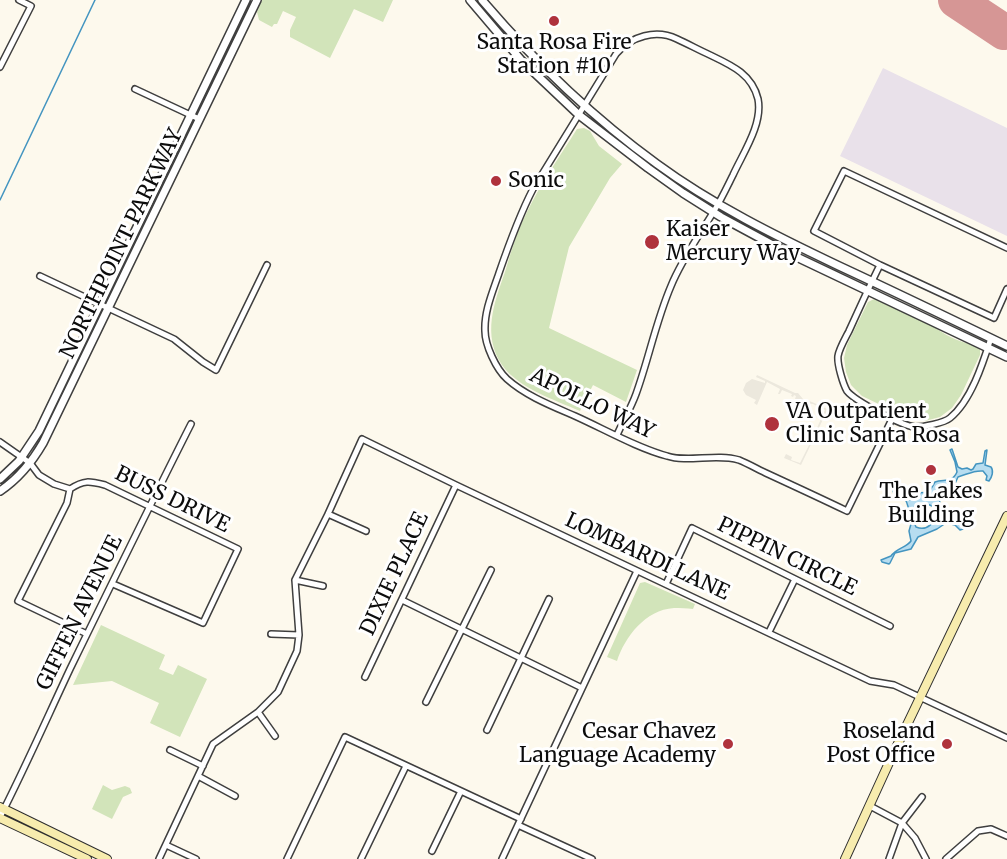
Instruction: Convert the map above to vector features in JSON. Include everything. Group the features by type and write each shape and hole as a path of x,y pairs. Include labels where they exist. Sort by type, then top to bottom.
{"main road":[{"path":"845,859 1007,516"},
{"path":"1,812 87,859"},
{"path":"1,812 107,859"}],"street":[{"path":"0,68 31,6 19,0"},
{"name":"NORTHPOINT PARKWAY","path":"0,479 22,457 39,431 194,117 246,0"},
{"name":"NORTHPOINT PARKWAY","path":"0,491 19,476 43,443 257,0"},
{"path":"470,0 521,60 579,115 683,193 784,251 1007,357"},
{"path":"482,0 528,52 585,106 658,165 718,204 797,246 1007,345"},
{"name":"APOLLO WAY","path":"617,435 635,396 672,283 718,204 755,128 759,115 756,91 740,71 670,36 657,34 631,41 619,51 533,189 514,228 486,315 485,333 493,360 507,379 539,399 646,449 670,458 709,456 738,460 846,511 892,418"},
{"path":"0,49 7,53"},
{"path":"135,89 194,117"},
{"path":"1007,248 844,171 814,231 880,265 994,318 1007,289"},
{"path":"40,276 174,339 216,370 267,265"},
{"path":"880,265 838,356 841,376 848,391 860,402 915,427 948,420 961,407 986,355 990,338"},
{"name":"GIFFEN AVENUE","path":"1,812 28,761 87,634 191,424"},
{"name":"LOMBARDI LANE","path":"328,513 362,440 870,681 894,685 1007,738"},
{"path":"0,442 30,463 46,480 70,489 67,503 18,601 87,634"},
{"name":"BUSS DRIVE","path":"70,489 79,483 90,481 105,484 238,549 203,623 112,584"},
{"name":"DIXIE PLACE","path":"364,677 456,485"},
{"path":"159,859 213,744 258,712 278,692 297,651 299,635 295,580 328,513 366,531"},
{"name":"PIPPIN CIRCLE","path":"666,584 692,528 890,626"},
{"path":"426,702 491,570"},
{"path":"502,859 637,571"},
{"path":"769,632 795,579"},
{"path":"295,580 323,586"},
{"path":"487,730 549,599"},
{"path":"402,600 582,688"},
{"path":"271,634 299,635"},
{"path":"258,712 275,736"},
{"path":"287,859 345,737 461,791 592,859"},
{"path":"170,750 203,766"},
{"path":"361,859 406,766"},
{"path":"198,776 235,796"},
{"path":"432,851 461,791"},
{"path":"889,859 903,823 922,797"},
{"path":"870,806 903,823 915,838 926,859"},
{"path":"946,859 978,831 991,829 1007,836"},
{"path":"166,845 196,859"}],"shaded area":[{"path":"883,68 1007,128 1007,236 840,156"},
{"path":"757,375 836,413 827,411 801,465 784,458 786,454 792,457 791,460 800,463 814,435 811,434 814,429 816,430 825,410 813,404 803,403 801,407 793,405 796,396 793,397 792,394 782,390 778,394 780,389 767,382 757,405 754,403 756,400 746,395 743,390 746,383 752,379 765,383 756,377"}],"green space":[{"path":"262,0 393,0 383,22 354,9 330,58 290,37 290,30 296,17 283,11 277,24 272,27 259,20 257,12"},
{"path":"584,128 590,131 599,146 622,164 610,178 569,247 549,328 637,370 626,402 593,385 580,411 527,387 509,373 496,354 491,331 497,295 523,219 544,180 577,129"},
{"path":"874,299 980,349 980,355 961,395 952,408 940,417 925,421 910,419 862,396 851,385 844,358 847,345 868,302"},
{"path":"645,582 695,604 693,609 664,610 645,619 625,643 617,661 607,657 640,583"},
{"path":"101,625 165,655 159,669 173,675 178,665 207,679 180,737 150,723 159,703 112,681 73,685"},
{"path":"103,785 112,790 125,786 130,788 132,793 123,797 112,819 92,809"}],"water":[{"path":"952,449 958,467 971,470 976,464 983,463 987,450 985,465 991,467 992,470 989,481 986,480 987,476 983,471 974,472 958,477 953,488 940,493 940,515 947,520 960,520 965,525 963,529 960,530 955,525 946,523 918,537 911,549 895,553 889,564 882,562 881,560 891,556 896,551 911,541 909,531 913,517 904,497 901,494 894,494 893,490 899,486 910,500 918,493 929,492 935,482 953,478 957,472 950,450","holes":["923,504 937,508 939,512 927,527 916,527 914,513"]}],"waterway":[{"path":"0,200 95,0"}],"runway":[{"path":"956,0 1004,32"}],"place":[{"name":"Santa Rosa Fire Station #10","path":"554,21"},
{"name":"Sonic","path":"496,181"},
{"name":"Kaiser Mercury Way","path":"652,242"},
{"name":"VA Outpatient Clinic Santa Rosa","path":"772,424"},
{"name":"The Lakes Building","path":"931,470"},
{"name":"Cesar Chavez Language Academy","path":"728,744"},
{"name":"Roseland Post Office","path":"947,744"}]}
